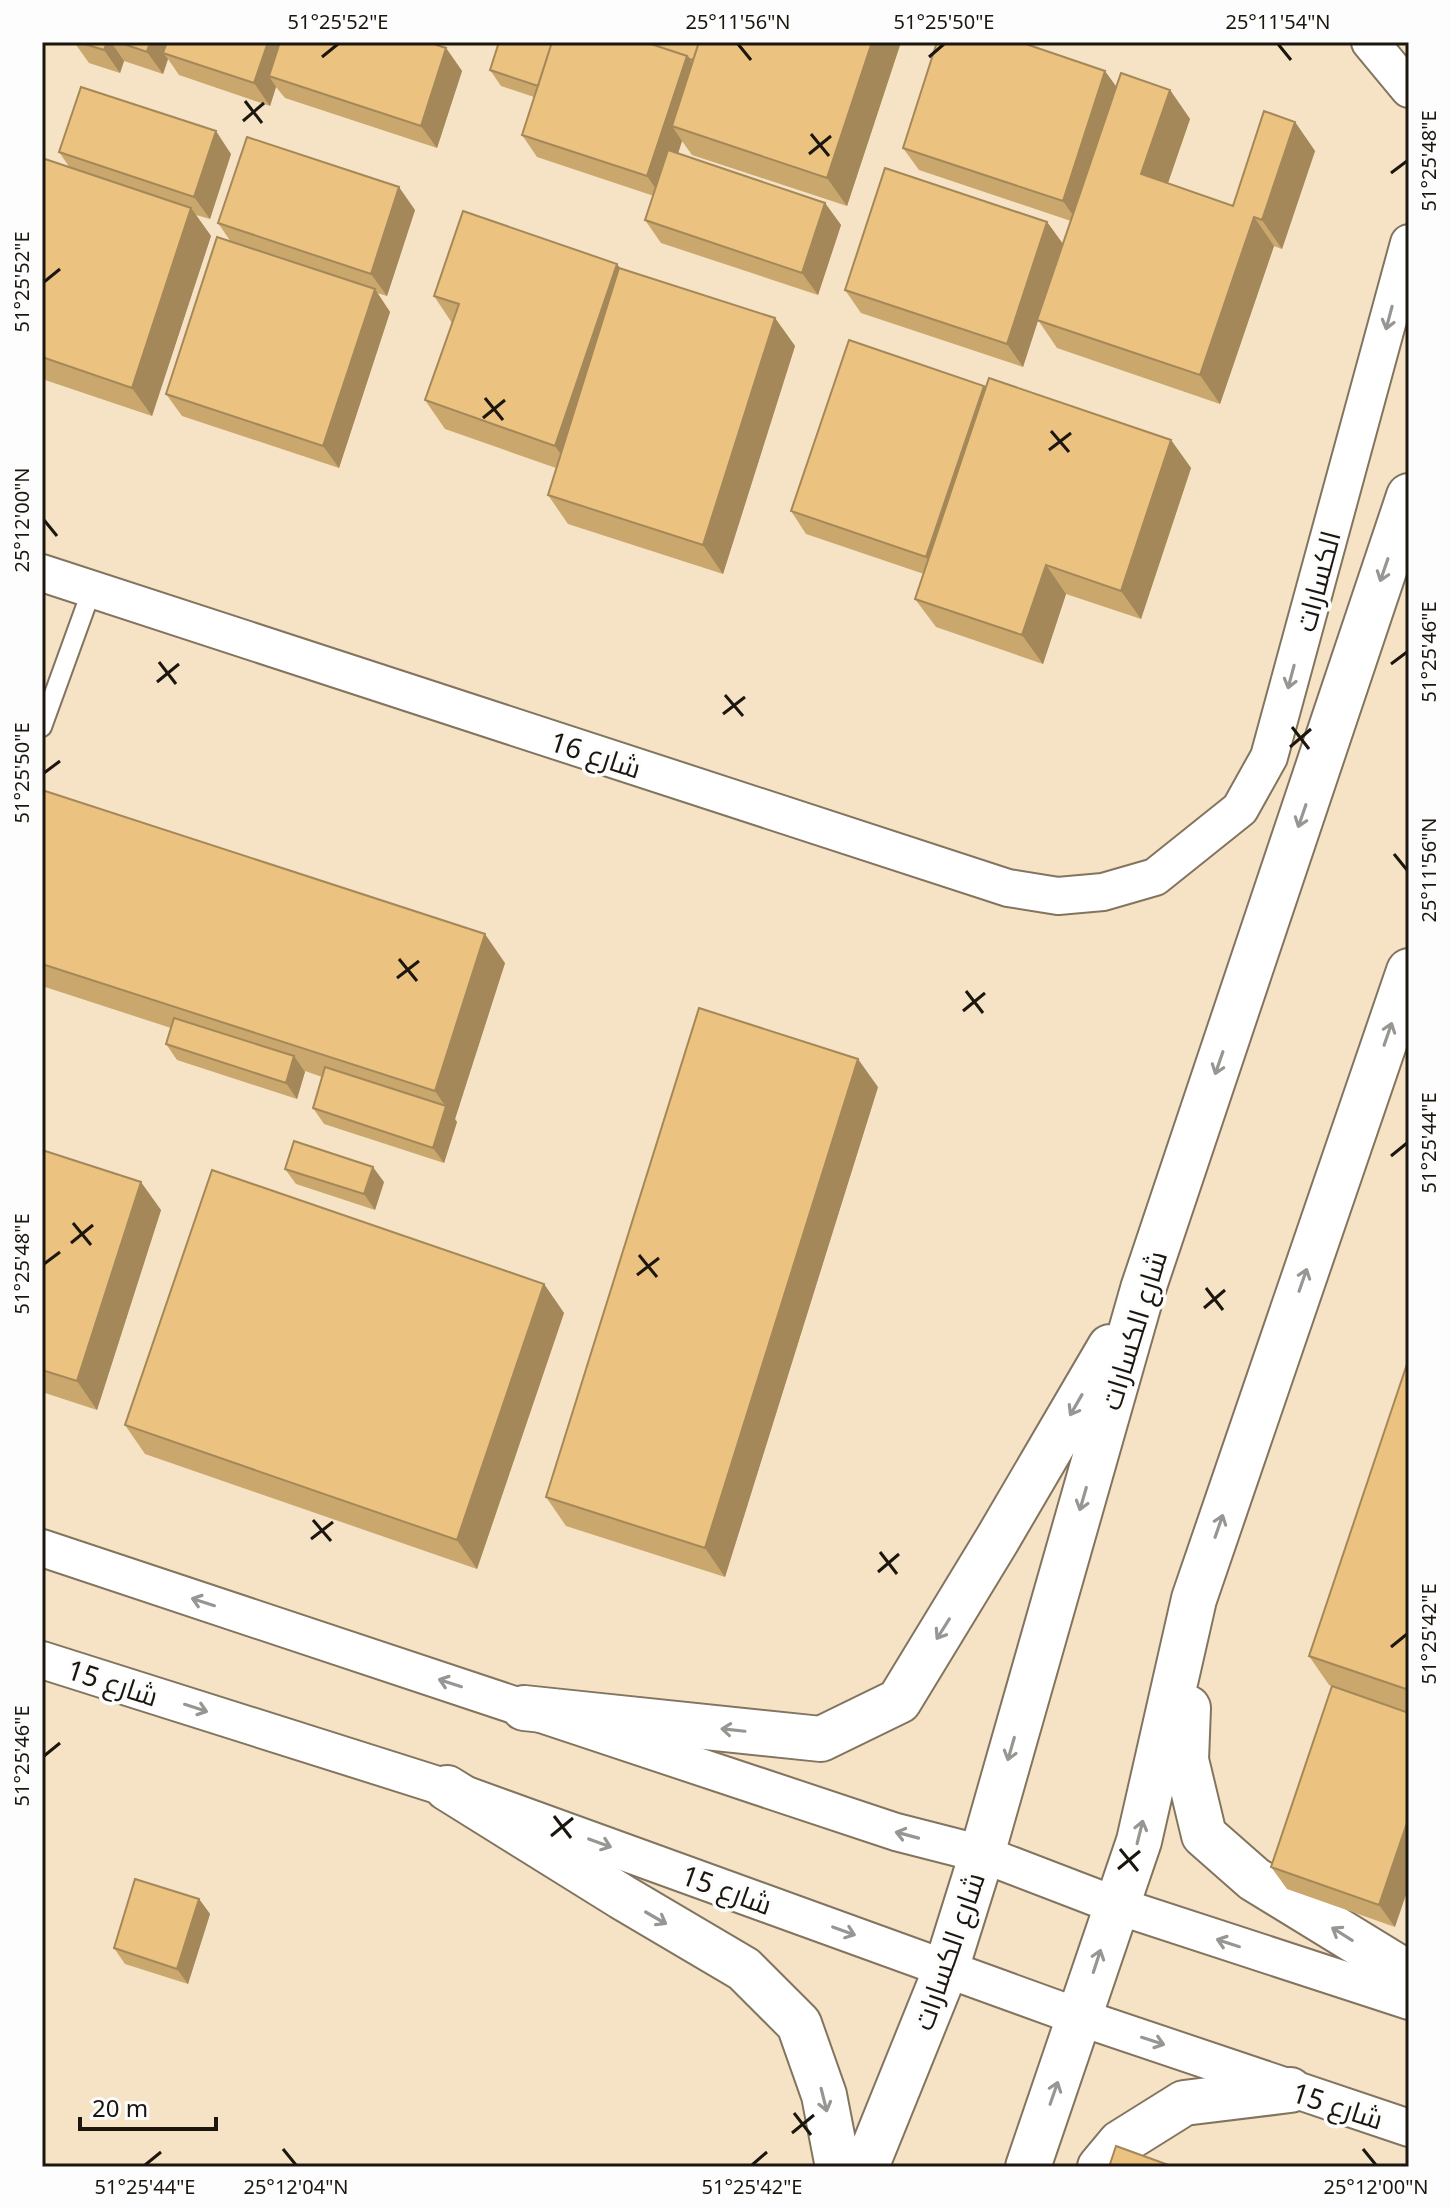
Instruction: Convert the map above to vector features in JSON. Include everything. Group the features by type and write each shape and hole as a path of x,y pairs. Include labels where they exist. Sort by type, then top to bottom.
{"street":[{"path":"1370,42 1409,89"},
{"name":"الكسارات","path":"1155,877 1240,809 1269,757 1409,243"},
{"name":"شارع الكسارات","path":"866,2167 946,1969 982,1854 1143,1289 1409,496"},
{"name":"شارع 16","path":"42,573 1008,888 1058,896 1103,892 1155,877"},
{"path":"1028,2167 1139,1841 1194,1599 1409,971"},
{"path":"524,1708 821,1739 899,1701 1143,1289"},
{"path":"42,1548 896,1832 982,1854 1115,1905 1409,2001"},
{"path":"1194,1599 1186,1760 1204,1835 1254,1879 1409,1974"},
{"name":"شارع 15","path":"42,1660 447,1788 1079,2017 1409,2128"},
{"path":"447,1788 744,1969 799,2024 824,2095 838,2167"},
{"path":"1100,2167 1120,2143 1184,2103 1290,2090"}],"lane":[{"path":"42,727 92,589"}],"shaded area":[{"path":"42,42 1409,42 1409,2167 42,2167"}],"building":[{"path":"78,42 107,42 104,50"},
{"path":"118,42 150,42 147,52"},
{"path":"167,42 268,42 254,83 163,53"},
{"path":"280,42 428,42 446,48 421,126 269,76"},
{"path":"499,42 552,42 538,86 490,70"},
{"path":"552,42 645,42 687,56 647,176 522,135"},
{"path":"645,42 699,42 693,60"},
{"path":"699,42 872,42 827,178 672,126"},
{"path":"937,42 1020,42 1105,71 1063,201 903,148"},
{"path":"1121,73 1170,90 1141,174 1233,206 1264,111 1295,122 1262,220 1254,217 1200,375 1037,320"},
{"path":"81,87 216,131 194,197 59,152"},
{"path":"247,137 399,187 371,274 218,223"},
{"path":"668,150 825,203 802,273 645,220"},
{"path":"42,158 191,208 132,388 42,357"},
{"path":"885,168 1047,222 1007,344 845,290"},
{"path":"463,211 617,264 555,446 425,400 459,304 434,296"},
{"path":"217,237 375,289 323,446 166,394"},
{"path":"619,268 775,318 703,545 548,495"},
{"path":"849,340 984,386 926,557 791,511"},
{"path":"989,378 1171,440 1121,591 1046,565 1022,635 915,599"},
{"path":"42,790 485,934 435,1091 42,964"},
{"path":"699,1008 858,1059 705,1548 546,1497"},
{"path":"174,1018 294,1056 286,1083 166,1044"},
{"path":"325,1067 446,1106 433,1148 313,1108"},
{"path":"294,1141 373,1167 364,1194 285,1169"},
{"path":"42,1150 141,1182 77,1381 42,1370"},
{"path":"212,1170 544,1284 457,1540 125,1425"},
{"path":"1409,1358 1409,1690 1309,1656"},
{"path":"1332,1686 1409,1713 1409,1817 1379,1905 1271,1867"},
{"path":"135,1879 199,1899 177,1969 114,1948"},
{"path":"1116,2146 1174,2167 1109,2167"}]}
